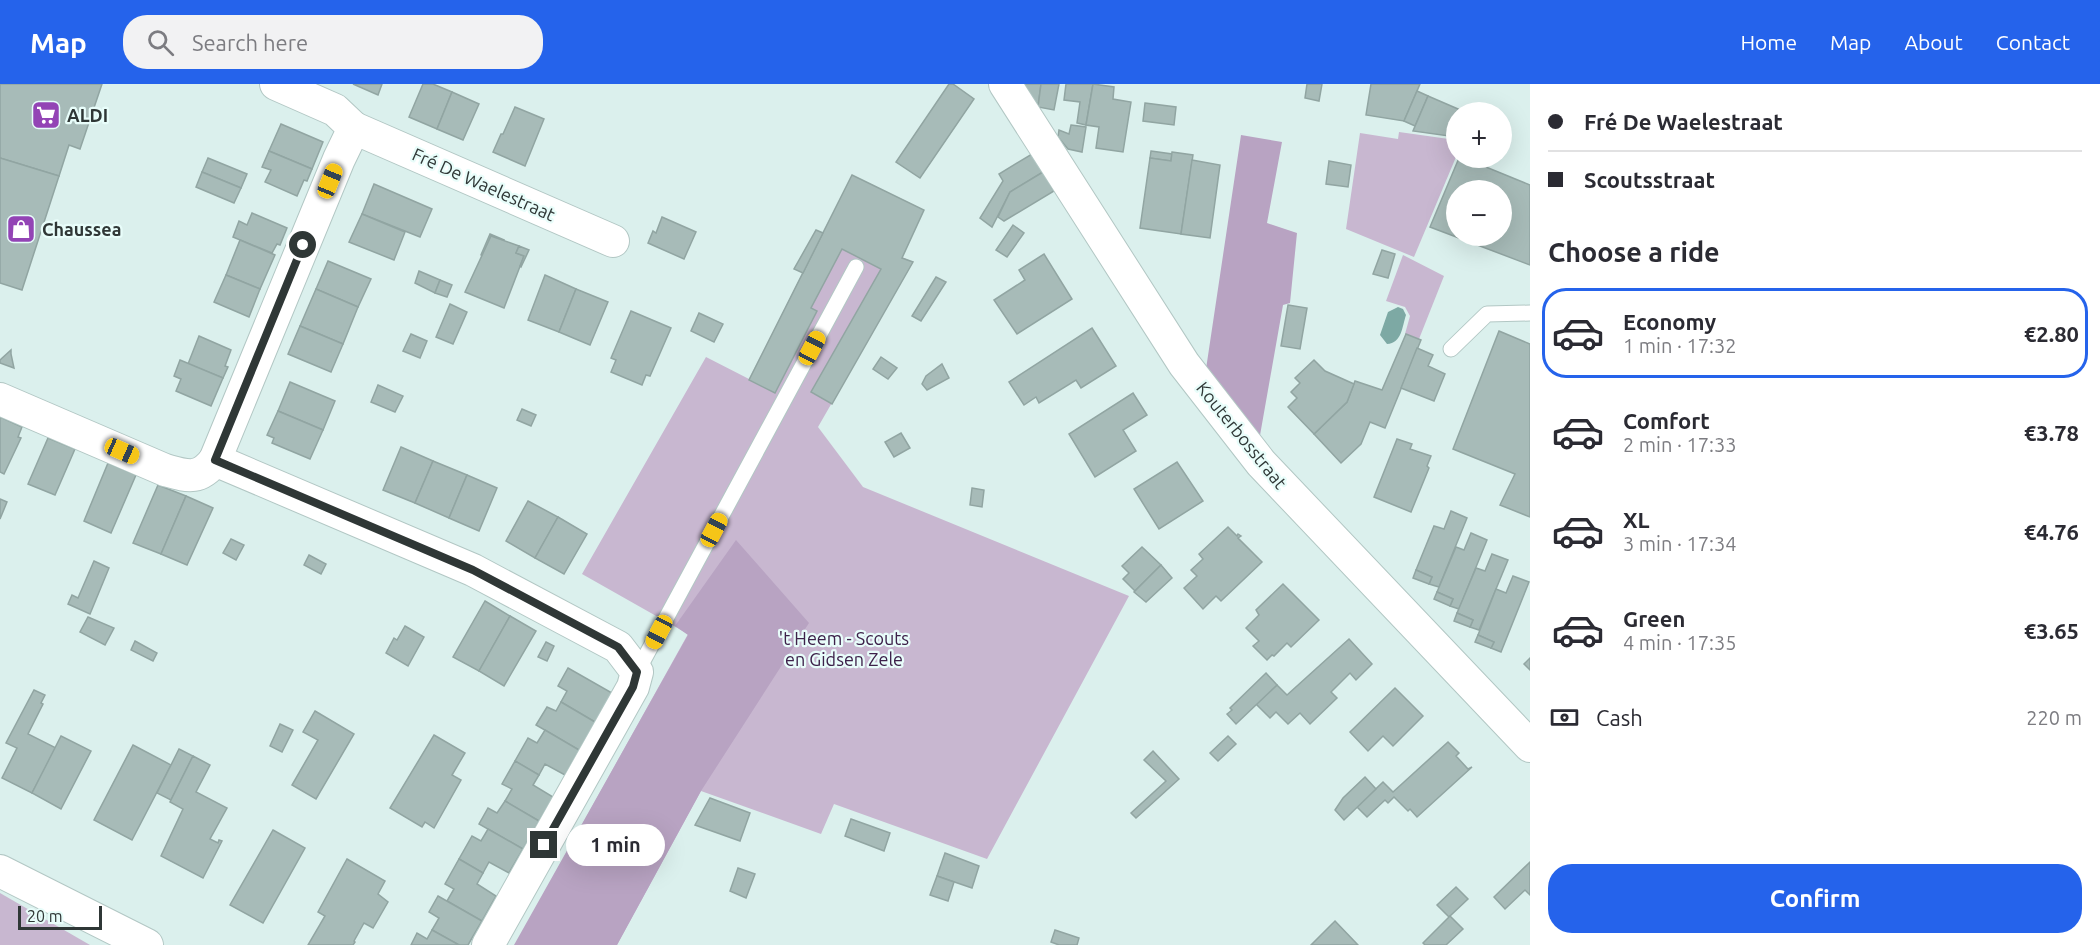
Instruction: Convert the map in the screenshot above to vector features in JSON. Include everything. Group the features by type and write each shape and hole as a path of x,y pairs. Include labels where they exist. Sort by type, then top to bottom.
{"street":[{"name":"Fré De Waelestraat","path":"276,84 335,110 354,128 613,241"},
{"name":"Kouterbosstraat","path":"1005,84 1184,364 1261,463 1530,746"},
{"path":"0,399 165,470 189,476 206,471 215,460 339,159 354,128"},
{"path":"215,460 473,570 618,647 637,672 633,687 488,945"},
{"path":"0,871 147,945"}],"lane":[{"path":"637,672 856,267"},
{"path":"1450,349 1487,314 1530,312"}],"green space":[{"path":"1399,132 1446,139 1446,168 1451,168 1414,257 1346,229 1360,133 1398,139"},
{"name":"'t Heem - Scouts en Gidsen Zele","path":"852,175 924,210 902,257 913,262 818,427 863,487 1129,596 987,859 834,804 821,834 701,791 617,945 515,945 688,634 582,574 706,357 749,379"},
{"path":"1403,255 1444,276 1419,339 1405,334 1410,316 1405,307 1386,301"},
{"path":"0,893 90,945 0,945"}],"shaded area":[{"path":"1241,135 1282,142 1267,223 1297,233 1290,303 1283,305 1259,441 1206,369"},
{"path":"736,540 809,623 701,791 617,945 514,945 688,635 675,626"}],"water":[{"path":"1398,307 1403,309 1406,315 1402,329 1396,341 1387,344 1380,335 1388,312"}],"building":[{"name":"ALDI","path":"0,84 102,84 80,149 69,145 59,176 0,158"},
{"path":"353,84 382,84 378,95"},
{"path":"423,84 433,84 452,92 437,129 409,117"},
{"path":"949,84 953,84 974,99 920,178 896,162"},
{"path":"1024,84 1041,84 1038,107"},
{"path":"1041,84 1059,84 1054,110 1038,107"},
{"path":"1066,84 1093,84 1086,125 1077,123 1080,102 1064,100"},
{"path":"1093,84 1114,87 1113,99 1131,102 1123,152 1096,148 1099,127 1086,125"},
{"path":"1307,84 1322,84 1319,101 1305,98"},
{"path":"1371,84 1420,84 1404,121 1366,115"},
{"path":"1417,91 1428,96 1415,126 1404,121"},
{"path":"452,92 479,104 463,140 437,129"},
{"path":"1428,96 1446,104 1446,136 1413,131"},
{"path":"1145,103 1176,107 1174,125 1143,121"},
{"path":"515,107 544,119 525,166 493,152"},
{"path":"281,124 323,142 312,169 269,151"},
{"path":"1071,125 1086,127 1082,152 1068,149 1058,137 1059,130 1069,134"},
{"path":"269,151 312,169 297,196 265,182 271,170 262,167"},
{"path":"1151,151 1172,154 1171,161 1150,158"},
{"path":"1172,152 1193,155 1181,234 1140,228 1150,158 1171,161"},
{"path":"1032,154 1043,172 1010,192 992,227 980,218 1003,181 999,174"},
{"name":"Chaussea","path":"0,158 59,176 22,290 0,283"},
{"path":"208,158 247,174 241,188 202,172"},
{"path":"1192,160 1220,165 1210,238 1181,234"},
{"path":"1329,161 1351,165 1348,187 1326,184"},
{"path":"1455,168 1488,168 1530,185 1530,265 1480,246 1512,246 1512,180 1450,180"},
{"path":"202,172 241,188 234,203 196,187"},
{"path":"1043,172 1054,191 1004,221 998,217 1010,192"},
{"path":"852,175 924,210 902,258 913,262 832,404 811,392 881,269 842,249 811,308 817,311 775,393 749,380"},
{"path":"374,184 432,209 420,237 362,214"},
{"path":"1446,189 1446,233 1430,227"},
{"path":"252,213 287,228 280,245 277,244 272,253 233,237 239,221 247,225"},
{"path":"362,214 405,232 394,260 349,242"},
{"path":"662,217 696,232 684,259 648,243 653,231 656,233"},
{"path":"1013,225 1024,233 1007,257 996,250"},
{"path":"816,230 823,233 803,273 794,269"},
{"path":"490,234 504,240 503,242 491,236 483,256 481,255"},
{"path":"491,236 519,246 516,253 524,256 504,308 465,292"},
{"path":"240,240 275,255 260,289 226,275"},
{"path":"519,246 529,250 521,267 524,256 516,253"},
{"path":"1382,250 1395,254 1388,278 1373,274"},
{"path":"1044,254 1072,299 1017,334 994,300 1025,280 1019,270"},
{"path":"328,261 371,279 358,307 316,289"},
{"path":"419,271 440,280 435,293 415,283"},
{"path":"226,275 260,289 249,317 214,302"},
{"path":"545,275 576,289 559,332 528,320"},
{"path":"936,277 946,282 921,321 912,316"},
{"path":"440,280 452,285 447,297 435,293"},
{"path":"316,289 358,307 343,344 300,326"},
{"path":"576,289 608,302 590,345 559,332"},
{"path":"450,304 467,312 453,344 436,337"},
{"path":"1288,305 1307,308 1300,349 1281,346"},
{"path":"631,311 671,328 650,376 646,375 642,385 611,372 616,360 611,358"},
{"path":"699,313 723,324 714,342 691,331"},
{"path":"300,326 343,344 331,372 288,354"},
{"path":"1092,328 1116,366 1081,388 1076,380 1039,403 1036,397 1024,405 1009,382"},
{"path":"1499,331 1530,344 1530,517 1500,505 1515,474 1453,449"},
{"path":"411,334 427,341 420,358 403,351"},
{"path":"1406,334 1421,340 1385,428 1370,422 1361,444 1341,463 1314,434 1347,402 1355,381 1382,390"},
{"path":"199,336 231,350 223,378 188,364"},
{"path":"1417,348 1433,355 1428,366 1445,374 1434,401 1401,388"},
{"path":"11,350 14,368 0,363 0,360"},
{"path":"881,357 897,368 888,379 873,369"},
{"path":"180,360 223,378 211,406 176,391 181,379 174,376"},
{"path":"1314,360 1325,371 1354,384 1347,402 1314,434 1288,407 1297,398 1291,392 1300,383 1295,378"},
{"path":"942,364 949,378 927,390 922,384 926,376"},
{"path":"290,382 335,401 323,430 278,411"},
{"path":"378,385 403,396 395,412 371,402"},
{"path":"1133,393 1147,415 1123,430 1136,451 1095,477 1069,434"},
{"path":"522,409 536,415 531,426 517,420"},
{"path":"278,411 323,430 310,459 272,443 274,438 267,435"},
{"path":"0,417 22,427 18,437 21,438 4,474 0,472"},
{"path":"901,433 910,448 894,457 885,442"},
{"path":"48,438 75,449 55,495 28,484"},
{"path":"1397,439 1412,444 1410,449 1431,456 1427,466 1429,468 1411,512 1374,497"},
{"path":"401,447 433,461 415,503 383,490"},
{"path":"433,461 467,475 449,518 415,503"},
{"path":"1177,462 1203,501 1159,529 1134,489"},
{"path":"108,463 136,475 111,533 84,521"},
{"path":"467,475 497,488 479,531 449,518"},
{"path":"158,485 186,496 161,554 133,543"},
{"path":"972,488 984,490 982,507 970,505"},
{"path":"186,496 213,508 187,565 161,554"},
{"path":"0,499 7,502 0,519"},
{"path":"528,501 558,517 535,558 506,541"},
{"path":"1451,511 1467,518 1439,587 1429,584 1432,577 1416,570 1434,526 1444,529"},
{"path":"558,517 587,534 564,574 535,558"},
{"path":"1228,527 1237,536 1238,534 1241,536 1238,538 1262,562 1221,601 1216,596 1203,609 1184,588 1197,576 1191,570 1203,559 1199,554"},
{"path":"1471,533 1487,540 1459,609 1450,606 1453,599 1437,592 1456,547 1464,550"},
{"path":"231,539 244,545 236,560 223,553"},
{"path":"1142,547 1161,565 1135,591 1123,579 1129,573 1122,566"},
{"path":"1492,554 1508,560 1479,630 1470,627 1473,620 1457,613 1476,568 1485,571"},
{"path":"309,555 326,564 321,574 304,565"},
{"path":"94,561 109,568 90,614 68,604 72,595 78,598"},
{"path":"1161,565 1172,578 1146,602 1134,592"},
{"path":"1416,570 1432,577 1429,584 1413,578"},
{"path":"1513,576 1529,582 1501,652 1491,648 1494,642 1478,635 1496,589 1506,593"},
{"path":"1283,584 1319,620 1291,647 1287,643 1267,660 1253,646 1259,641 1246,628 1259,615 1256,610"},
{"path":"1437,592 1453,599 1450,606 1434,599"},
{"path":"485,601 510,616 479,671 453,657"},
{"path":"1457,613 1473,620 1470,627 1454,621"},
{"path":"510,616 536,631 504,686 479,671"},
{"path":"88,617 114,628 105,645 80,632"},
{"path":"405,626 424,637 408,666 386,653 394,638 397,640"},
{"path":"1478,635 1494,642 1491,648 1475,642"},
{"path":"1349,639 1372,664 1356,680 1350,673 1331,692 1337,698 1310,724 1300,713 1288,724 1276,712 1270,718 1256,704 1277,685 1287,695"},
{"path":"135,641 157,653 153,661 131,650"},
{"path":"546,642 554,646 547,661 538,657"},
{"path":"1530,658 1530,670 1524,664"},
{"path":"568,668 612,693 595,722 561,702 567,691 558,686"},
{"path":"1266,673 1277,685 1236,724 1227,714 1232,710 1230,708"},
{"path":"1395,688 1423,716 1393,746 1383,736 1368,751 1350,732"},
{"path":"34,690 45,695 28,734 56,748 32,793 2,778 17,748 6,743"},
{"path":"561,702 595,722 579,750 536,725 547,707 556,711"},
{"path":"315,711 354,734 316,799 292,785 318,740 303,732"},
{"path":"280,724 293,730 282,752 270,746"},
{"path":"545,730 579,750 565,775 545,764 539,775 515,761 528,738 537,743"},
{"path":"434,735 465,753 452,775 461,780 434,828 425,822 422,827 390,808"},
{"path":"61,736 91,751 61,809 32,793"},
{"path":"1228,736 1236,744 1218,761 1210,753"},
{"path":"1448,742 1459,753 1456,756 1468,769 1472,767 1417,817 1394,797 1388,803 1385,800 1367,817 1357,807 1383,782 1393,792"},
{"path":"133,745 171,765 132,840 94,820"},
{"path":"179,749 193,756 171,800 157,793"},
{"path":"1153,751 1179,779 1136,818 1131,813 1166,781 1144,760"},
{"path":"193,756 210,765 196,792 227,808 210,839 218,843 219,840 222,841 203,878 161,856 183,809 170,802"},
{"path":"515,761 539,775 533,785 553,797 539,821 505,801 512,789 502,784"},
{"path":"1365,777 1376,789 1344,820 1335,810 1343,798"},
{"path":"710,798 750,813 740,841 695,825"},
{"path":"505,801 539,821 523,849 479,824 488,808 497,813"},
{"path":"851,819 890,833 884,851 845,836"},
{"path":"488,829 523,849 509,873 489,862 483,873 459,859 472,836 481,841"},
{"path":"273,830 305,848 263,923 230,905"},
{"path":"945,853 979,866 972,888 937,876"},
{"path":"347,859 385,881 378,894 388,902 373,928 364,923 353,945 308,945 325,916 318,912"},
{"path":"459,859 483,873 477,884 496,896 482,921 447,901 454,889 445,884"},
{"path":"1530,862 1530,895 1525,890 1505,909 1494,897"},
{"path":"738,868 755,874 746,898 730,891"},
{"path":"937,876 954,882 948,901 930,895"},
{"path":"1456,887 1468,899 1449,917 1437,905"},
{"path":"438,896 482,921 468,945 459,945 432,930 439,918 429,912"},
{"path":"1450,916 1463,929 1446,945 1425,945 1423,943"},
{"path":"1335,921 1358,945 1311,945"},
{"path":"432,930 459,945 411,945 417,933 427,939"},
{"path":"1055,930 1079,938 1077,945 1059,945 1051,942"}],"place":[{"name":"ALDI","path":"46,115"},
{"name":"Chaussea","path":"21,229"}],"route":[{"path":"303,245 215,460 473,570 618,647 630,660 637,672 633,687 544,845"}]}
